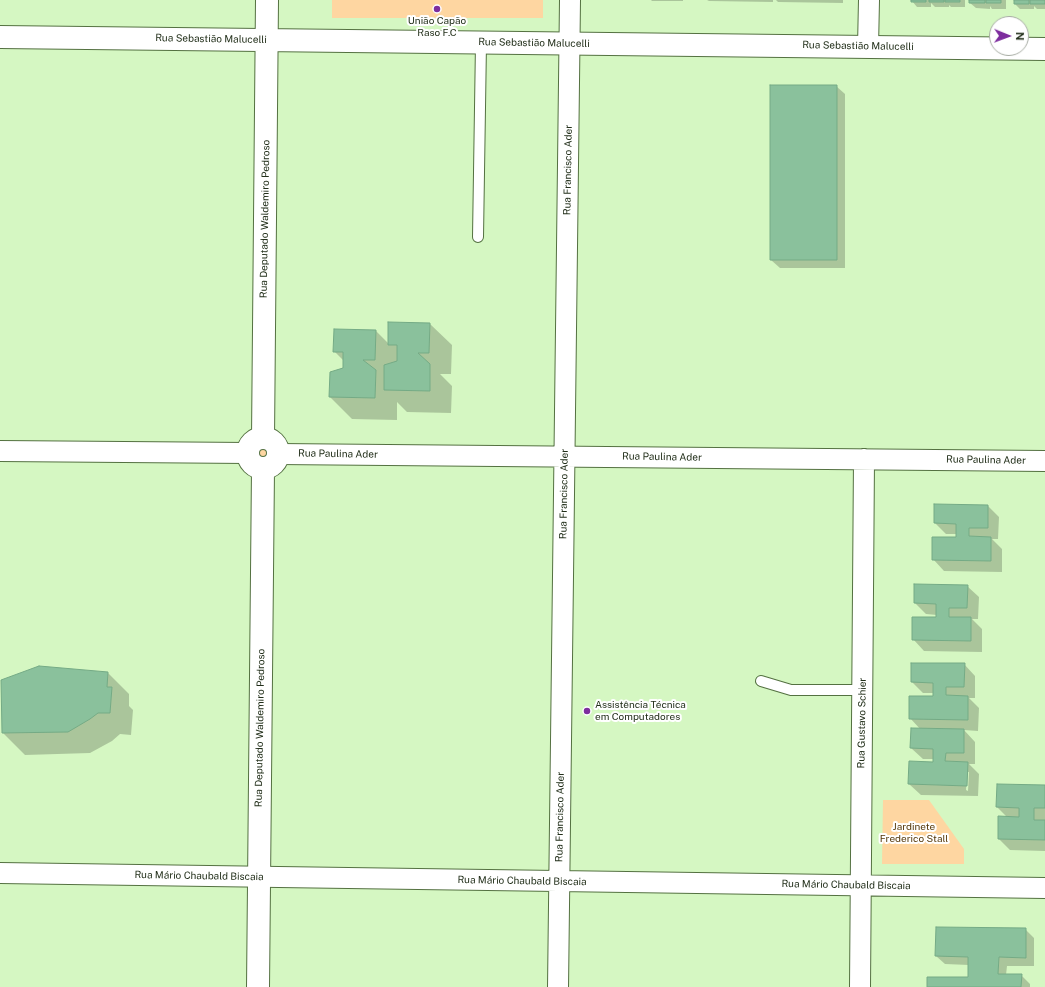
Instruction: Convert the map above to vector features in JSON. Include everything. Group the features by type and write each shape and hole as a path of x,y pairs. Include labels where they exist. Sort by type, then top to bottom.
{"street":[{"name":"Rua Deputado Waldemiro Pedroso","path":"263,438 267,0"},
{"name":"Rua Francisco Ader","path":"558,987 570,0"},
{"path":"868,47 869,0"},
{"name":"Rua Sebastião Malucelli","path":"0,37 1045,48"},
{"path":"259,438 263,438 272,441 278,454 274,465 263,469 257,468 248,460 248,449 252,442 259,438"},
{"path":"0,451 248,454"},
{"name":"Rua Paulina Ader","path":"278,454 1045,461"},
{"name":"Rua Gustavo Schier","path":"860,987 864,459"},
{"name":"Rua Deputado Waldemiro Pedroso","path":"258,987 263,469"},
{"name":"Rua Mário Chaubald Biscaia","path":"0,873 1045,888"}],"lane":[{"path":"478,237 481,42"},
{"path":"761,681 791,690 862,690"}],"green space":[{"name":"União Capão Raso F.C","path":"332,0 543,0 543,18 332,18"},
{"path":"258,443 270,445 273,448 272,460 270,463 258,464 252,458 253,449"},
{"name":"Jardinete Frederico Stall","path":"883,800 929,800 964,849 964,864 882,864"}],"building":[{"path":"911,0 926,0 926,2 911,2"},
{"path":"929,0 944,0 944,2 929,2"},
{"path":"945,0 960,0 960,2 945,2"},
{"path":"969,0 985,0 985,3 969,3"},
{"path":"986,0 1001,0 1001,3 986,3"},
{"path":"1014,0 1029,0 1029,4 1014,4"},
{"path":"1030,0 1045,0 1045,4 1030,4"},
{"path":"770,85 837,85 837,260 770,260"},
{"path":"388,322 430,323 429,353 418,353 430,364 430,391 384,390 384,365 397,361 397,345 388,345"},
{"path":"334,329 376,330 375,360 363,360 376,370 375,398 329,397 330,372 343,368 343,352 333,352"},
{"path":"934,504 988,505 988,528 969,528 969,536 991,537 991,561 932,560 932,537 956,537 956,524 934,523"},
{"path":"914,584 968,585 967,608 949,608 949,617 971,617 971,641 912,640 912,617 936,617 936,604 914,603"},
{"path":"911,663 965,663 964,687 946,687 946,695 968,696 968,720 909,719 909,696 933,696 933,683 911,682"},
{"path":"39,666 108,672 107,687 112,687 110,713 98,713 68,732 2,733 1,680"},
{"path":"911,728 964,729 964,753 946,753 945,761 968,762 967,786 908,784 909,761 933,762 933,749 910,748"},
{"path":"997,784 1045,785 1045,808 1034,808 1034,820 1045,820 1045,840 998,839 998,816 1019,817 1019,808 996,807"},
{"path":"936,927 1026,928 1026,958 999,957 998,974 1022,974 1021,987 927,987 927,977 968,977 968,957 935,956"}],"place":[{"name":"União Capão Raso F.C","path":"437,9"},
{"name":"Assistência Técnica em Computadores","path":"587,711"}]}
